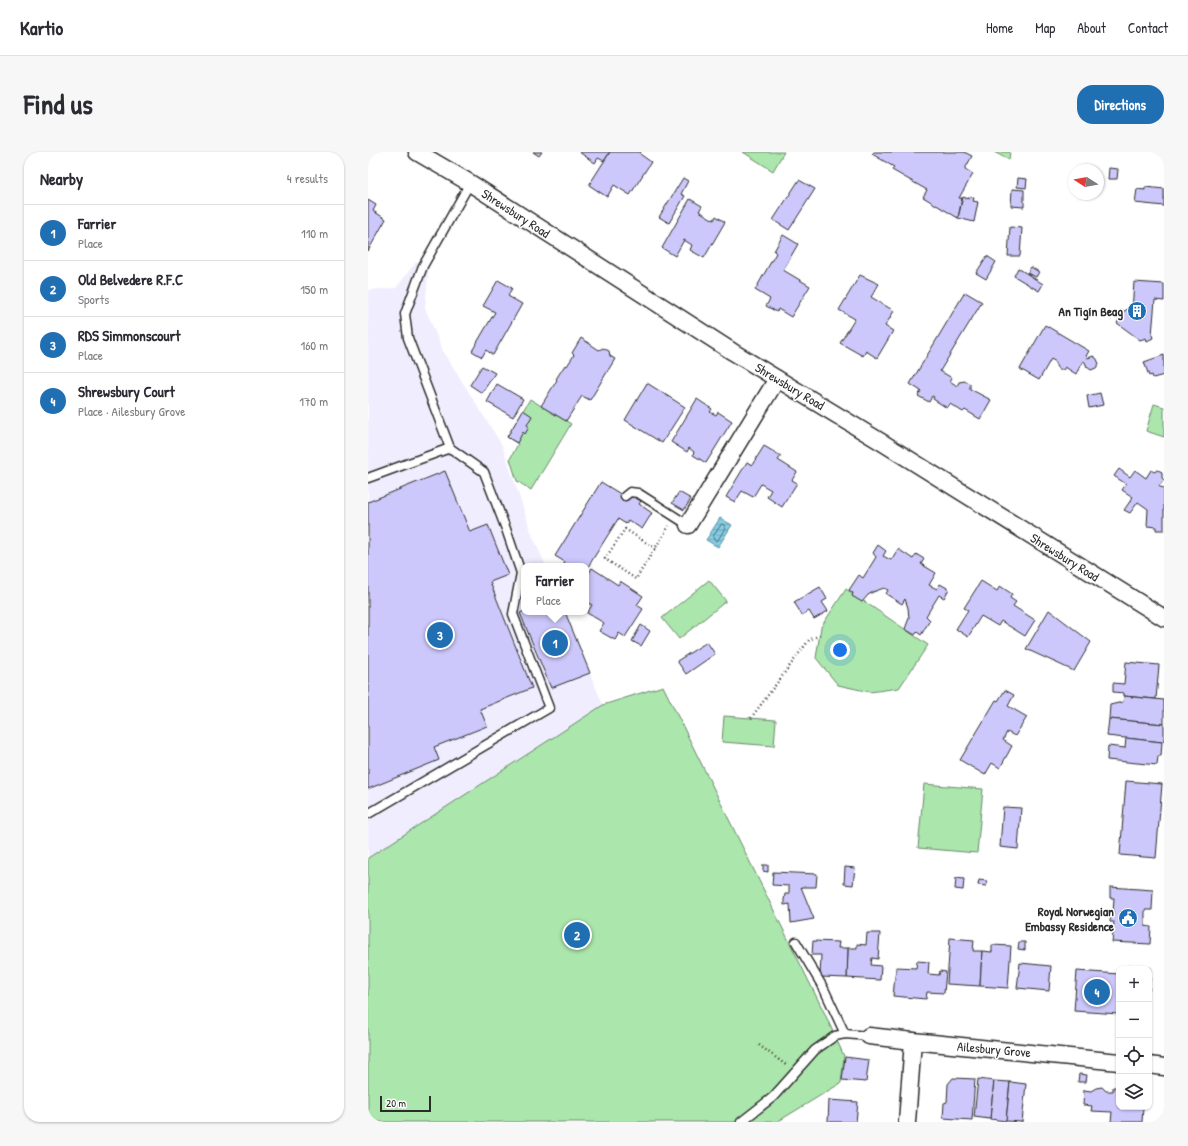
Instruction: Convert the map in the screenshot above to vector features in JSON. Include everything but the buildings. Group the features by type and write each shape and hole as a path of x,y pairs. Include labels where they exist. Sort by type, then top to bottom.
{"street":[{"name":"Shrewsbury Road","path":"417,152 470,184 777,379 889,446 1164,618"},
{"path":"682,521 777,379"},
{"name":"Ailesbury Grove","path":"869,1036 1116,1062"},
{"path":"907,1122 913,1041"},
{"path":"1152,1065 1164,1066"}],"lane":[{"path":"368,814 549,708 513,614 521,574 506,529 484,472 450,448 408,338 405,314 423,266 470,184"},
{"path":"368,478 450,448"},
{"path":"625,496 630,492 638,494 682,521"},
{"path":"796,942 824,989 845,1034"},
{"path":"742,1122 773,1097 815,1050 835,1036 845,1034 869,1036"}],"path":[{"path":"656,548 625,529 605,559 636,579 656,548 682,521"},
{"path":"751,718 809,640 820,635"},
{"path":"759,1044 795,1071"}],"shaded area":[{"path":"416,262 423,266 429,266 425,308 443,351 502,445 533,537 545,563 521,563 521,615 566,615 603,705 456,803 368,859 368,290 396,288"}],"green space":[{"path":"743,152 784,152 773,171"},
{"path":"994,152 1010,152 1009,160"},
{"path":"530,399 571,424 531,490 517,481 510,459 518,444 507,437"},
{"path":"1154,404 1164,407 1164,437 1146,431"},
{"path":"709,580 726,601 679,639 662,618"},
{"path":"846,589 928,645 899,688 870,692 838,685 816,658 821,627"},
{"path":"663,686 824,1012 844,1056 841,1083 777,1122 368,1122 368,858 603,705"},
{"path":"724,716 776,720 774,746 722,742"},
{"path":"924,784 983,789 977,853 918,848"}],"water":[{"path":"720,518 732,525 718,547 706,540"}],"place":[{"name":"An Tigín Beag","path":"1137,311"},
{"name":"RDS Simmonscourt","path":"440,635"},
{"name":"Farrier","path":"555,643"},
{"name":"Royal Norwegian Embassy Residence","path":"1128,918"},
{"name":"Old Belvedere R.F.C","path":"577,935"},
{"name":"Shrewsbury Court","path":"1097,992"}]}
